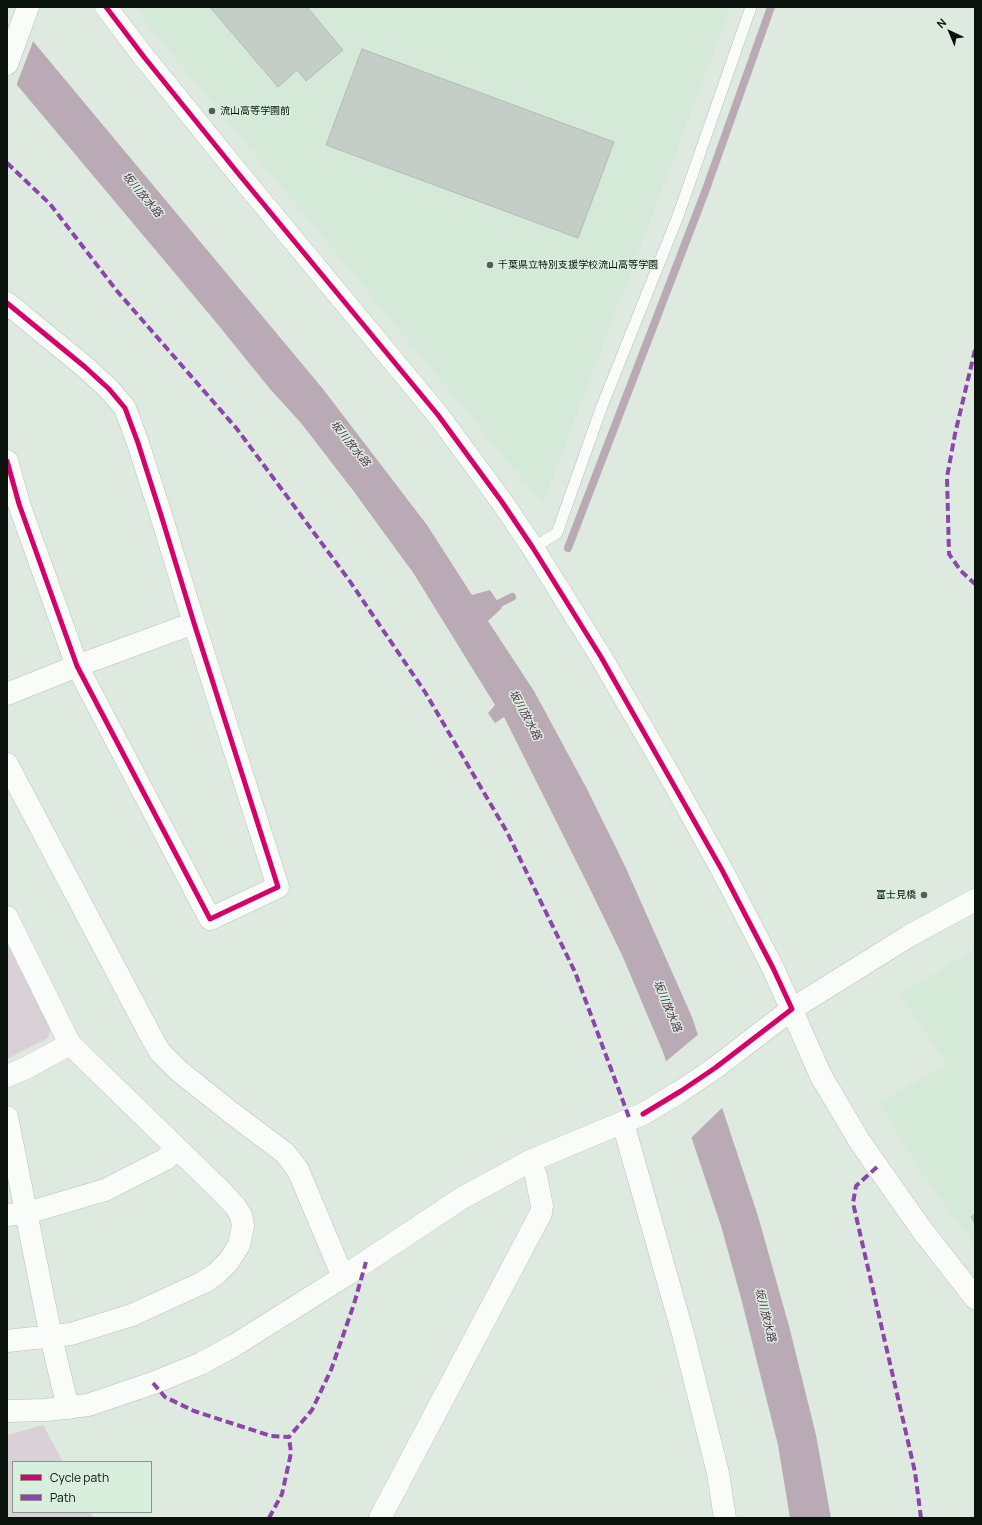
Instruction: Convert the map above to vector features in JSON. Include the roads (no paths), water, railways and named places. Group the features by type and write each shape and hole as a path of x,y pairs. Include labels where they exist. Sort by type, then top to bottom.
{"street":[{"path":"7,64 28,7"},
{"path":"106,7 144,57 237,172 438,415 502,502 533,548 601,657 670,776 722,870 773,968 822,1076 860,1142 922,1230 975,1298"},
{"path":"7,303 85,367 109,389 125,408 161,514 278,887 210,919 77,666 22,511 7,461"},
{"path":"7,694 77,666 194,623"},
{"path":"7,764 157,1046 179,1071 285,1153 298,1170 343,1277"},
{"path":"7,1411 46,1410 88,1405 153,1383 200,1364 234,1345 343,1277 462,1198 530,1161 642,1114 681,1091 715,1068 792,1009 909,936 975,900"},
{"path":"7,917 70,1044 223,1193 241,1215 243,1226 239,1245 229,1261 216,1274 204,1282 132,1315 71,1334 7,1341"},
{"path":"7,1076 26,1068 70,1044"},
{"path":"7,1117 17,1214 51,1337 68,1408"},
{"path":"622,1123 683,1334 718,1472 725,1518"},
{"path":"17,1214 105,1190 164,1160 178,1149"},
{"path":"380,1518 541,1213 542,1206 536,1176 530,1161"}],"lane":[{"path":"533,548 557,533 602,406 678,216 751,7"}],"water":[{"name":"坂川放水路","path":"7,10 323,389 427,525 472,595 490,590 502,608 488,621 534,691 587,789 625,866 692,1017 758,1216 789,1326 816,1435 831,1518 790,1518 778,1445 742,1302 722,1229 663,1052 622,955 504,717 495,723 488,713 495,705 414,574 352,489 301,423 270,389 215,321 7,73"}],"waterway":[{"path":"568,548 705,192 771,7"},
{"path":"490,608 512,597"}],"place":[{"name":"流山高等学園前","path":"212,111"},
{"name":"千葉県立特別支援学校流山高等学園","path":"490,265"},
{"name":"富士見橋","path":"924,895"}]}
